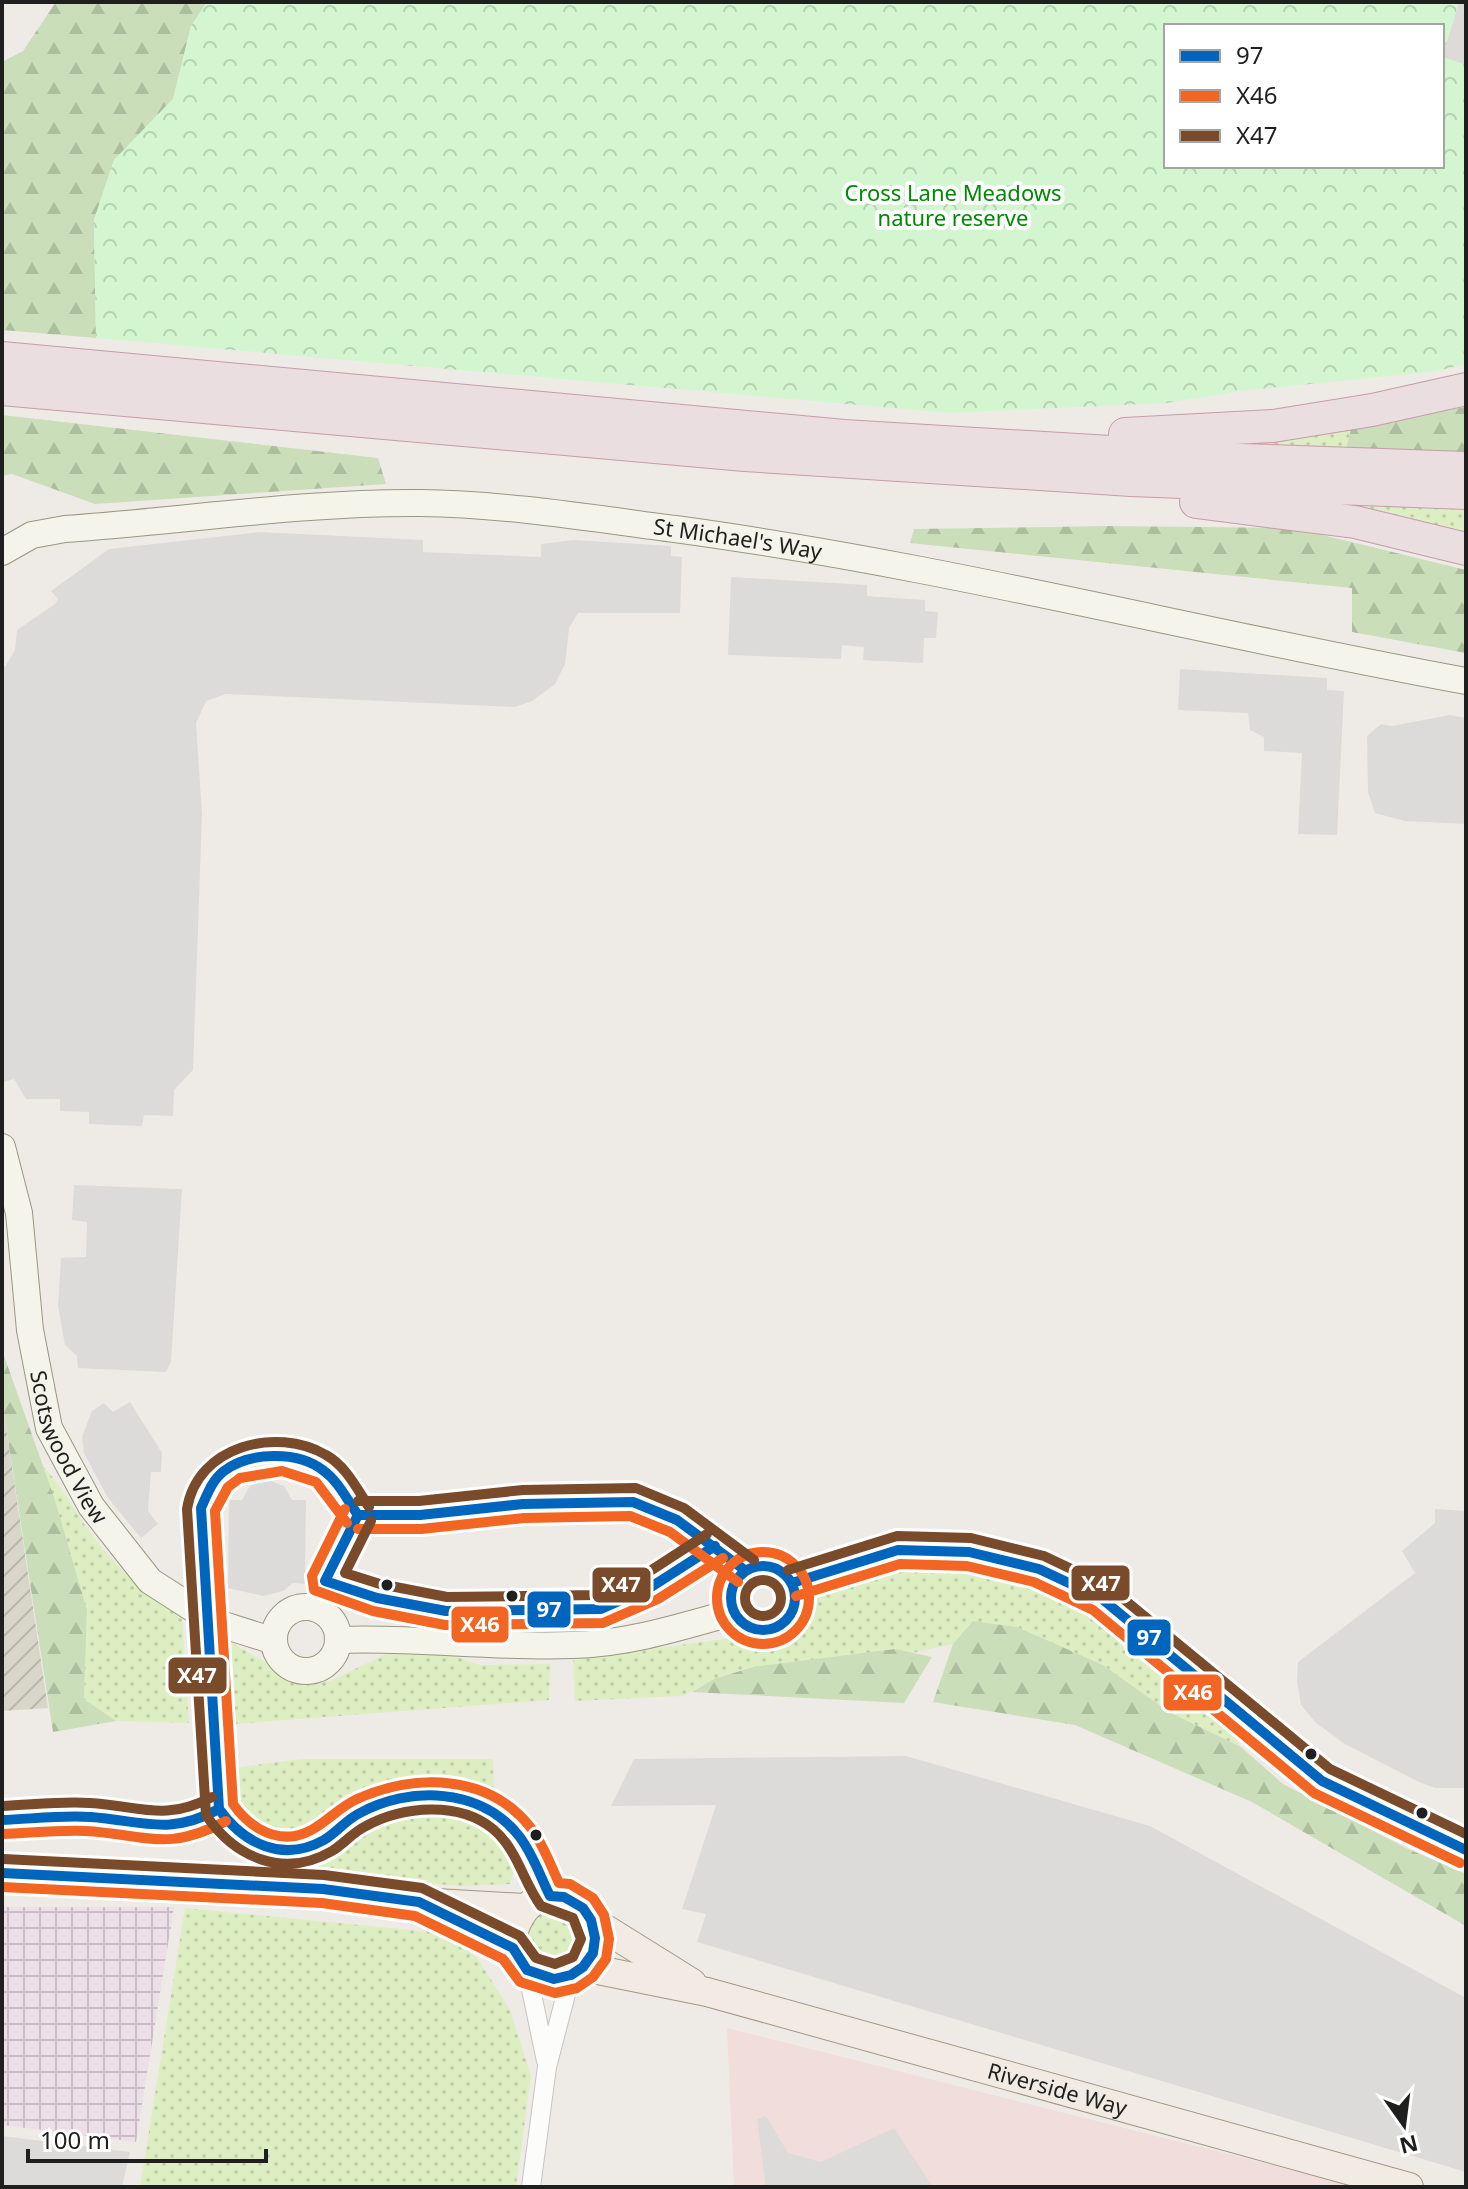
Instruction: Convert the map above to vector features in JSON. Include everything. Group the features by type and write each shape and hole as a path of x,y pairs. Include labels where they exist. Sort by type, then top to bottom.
{"highway":[{"path":"2,358 844,436 1039,449 1466,468"},
{"path":"2,389 827,461 1131,480 1466,493"},
{"path":"751,425 851,420 1015,433 1186,433 1308,422 1466,389"},
{"path":"827,461 984,482 1306,514 1355,522 1466,549"}],"main road":[{"path":"2,1873 323,1889 419,1902 524,1908"},
{"path":"520,1959 516,1920 524,1908 536,1900 564,1897 583,1908 591,1920 595,1938 593,1953 577,1971"},
{"path":"419,1902 554,1979 577,1971 707,1992"},
{"path":"591,1920 707,1992"},
{"name":"Riverside Way","path":"707,1992 1409,2187"}],"street":[{"name":"St Michael's Way","path":"2,552 32,535 57,530 345,505 423,503 526,511 739,538 849,557 1134,611 1466,681"},
{"name":"Scotswood View","path":"3,1155 19,1213 30,1330 49,1428 91,1506 150,1581 214,1622 274,1641"},
{"path":"792,1583 898,1550 969,1552 1039,1569 1101,1598 1322,1781 1466,1850"},
{"path":"773,1567 792,1583 794,1609 788,1618 773,1628 749,1627 734,1612 732,1592 746,1571 773,1567"},
{"path":"307,1606 328,1614 339,1640 337,1651 325,1666 301,1671 285,1663 274,1641 275,1630 284,1615 307,1606"},
{"path":"339,1640 391,1638 509,1646 576,1645 665,1632 734,1612"},
{"path":"520,1959 547,2067"},
{"path":"531,2187 547,2067 577,1971"}],"shaded area":[{"path":"1459,2 1466,2 1466,65 1444,58"},
{"path":"260,532 423,540 423,552 541,557 541,544 574,540 671,546 671,556 682,557 680,613 578,613 569,628 565,664 555,684 532,701 515,707 226,694 206,701 196,723 202,814 193,1070 174,1090 173,1116 144,1115 142,1126 89,1124 89,1112 60,1111 60,1099 26,1099 14,1079 4,1082 2,1077 2,664 5,667 15,650 17,630 55,604 58,599 51,591 109,549"},
{"path":"731,577 867,585 867,596 925,600 925,611 938,612 936,638 924,638 923,663 863,660 864,647 842,645 841,659 728,655"},
{"path":"1180,669 1327,678 1327,690 1344,691 1337,835 1298,834 1302,753 1264,751 1264,737 1250,730 1248,713 1178,710"},
{"path":"1450,715 1466,718 1466,824 1405,821 1375,813 1368,792 1367,736 1381,724 1392,726"},
{"path":"74,1185 182,1189 171,1362 166,1372 78,1368 77,1356 65,1345 58,1306 61,1258 86,1257 87,1222 72,1220"},
{"path":"2,1401 48,1708 2,1711"},
{"path":"130,1402 162,1453 161,1472 151,1472 148,1511 158,1524 141,1538 108,1498 84,1453 82,1437 92,1411 104,1403 113,1412"},
{"path":"268,1480 284,1486 292,1500 306,1500 305,1584 293,1583 283,1591 263,1596 228,1588 229,1500 242,1500 250,1486"},
{"path":"1435,1509 1466,1511 1466,1788 1435,1788 1345,1744 1316,1723 1301,1705 1297,1681 1298,1662 1415,1573 1402,1551 1435,1523"},
{"path":"906,1756 1150,1826 1466,1998 1466,2172 697,1942 706,1914 682,1909 716,1805 611,1806 634,1759"},
{"path":"2,1907 174,1907 136,2142 2,2125"},
{"path":"727,2028 1359,2187 734,2187"},
{"path":"766,2116 788,2153 821,2162 894,2128 933,2187 766,2187 757,2119"},
{"path":"2,2136 130,2152 122,2187 2,2187"}],"green space":[{"path":"56,2 207,2 191,27 173,99 114,160 94,220 96,338 2,330 2,62 23,51"},
{"name":"Cross Lane Meadows nature reserve","path":"207,2 1459,2 1444,51 1444,24 1164,24 1164,168 1444,168 1444,58 1466,65 1466,364 1432,372 1240,391 1166,403 949,413 96,338 94,220 114,160 173,99 191,26"},
{"path":"1466,407 1466,452 1346,449 1352,425"},
{"path":"2,415 378,458 386,484 95,504 12,474 2,476"},
{"path":"1352,425 1346,449 1188,449"},
{"path":"1300,501 1466,507 1466,537"},
{"path":"1107,526 1294,528 1466,570 1466,653 1352,632 1352,588 910,543 914,529"},
{"path":"2,1350 54,1497 87,1610 84,1699 116,1721 53,1732 2,1401"},
{"path":"44,1467 118,1566 182,1616 189,1723 116,1721 84,1699 87,1610"},
{"path":"883,1565 935,1565 1012,1576 1095,1617 1219,1709 1241,1747 1169,1712 1103,1665 1017,1627 973,1621 953,1644 912,1653 753,1667 714,1679 683,1696 575,1701 573,1660 737,1637 781,1636 797,1624 806,1602 827,1582"},
{"path":"973,1621 1017,1627 1103,1665 1169,1712 1241,1747 1283,1784 1406,1848 1466,1874 1466,1926 1252,1802 1075,1725 933,1702 953,1644"},
{"path":"218,1635 305,1685 330,1681 386,1654 446,1653 480,1665 550,1664 549,1700 223,1725"},
{"path":"895,1649 932,1657 904,1703 692,1692 714,1679 753,1667"},
{"path":"301,1759 493,1759 494,1795 456,1784 404,1785 374,1794 303,1831 285,1834 268,1832 252,1822 237,1804 226,1769"},
{"path":"434,1804 472,1815 501,1837 517,1859 510,1884 462,1886 287,1873 287,1864 322,1854 374,1821"},
{"path":"185,1908 451,1934 478,1959 510,2010 531,2076 516,2187 140,2187"},
{"path":"548,1910 567,1912 585,1935 567,1968 538,1964 530,1949 529,1927"}],"transit line":[{"name":"X47","path":"3,1859 324,1875 422,1888 520,1936 536,1958 555,1964 573,1957 581,1939 573,1918 541,1906 502,1837 479,1820 464,1814 448,1810 397,1814 361,1829 332,1851 296,1863 262,1860 246,1853 231,1843 206,1815 187,1509 194,1487 206,1470 222,1457 242,1448 285,1442 306,1446 333,1460 350,1478 369,1507"},
{"name":"97","path":"2,1873 323,1889 419,1902 513,1948 527,1970 554,1979 571,1975 583,1967 593,1953 595,1938 591,1920 583,1908 564,1897 550,1896 519,1836 485,1808 444,1796 400,1798 358,1814 324,1840 294,1850 279,1850 252,1840 219,1809 201,1508 208,1493 220,1475 234,1465 260,1457 288,1457 313,1464 329,1475 358,1515"},
{"name":"X46","path":"2,1887 322,1903 415,1916 503,1959 520,1982 555,1993 577,1988 593,1977 606,1959 609,1939 604,1915 593,1898 570,1884 559,1883 531,1828 514,1810 494,1797 473,1788 450,1784 403,1785 357,1799 312,1830 285,1837 260,1829 233,1804 215,1511 228,1487 240,1478 282,1471 316,1482 347,1523"},
{"name":"X47","path":"358,1501 419,1501 523,1490 636,1488 684,1508 754,1560"},
{"name":"97","path":"358,1515 420,1515 523,1504 633,1502 677,1520 746,1571"},
{"name":"X46","path":"345,1509 312,1576 314,1590 373,1611 445,1625 603,1623 658,1599 723,1558"},
{"name":"97","path":"358,1515 325,1581 377,1598 446,1611 601,1609 651,1587 715,1546"},
{"name":"X46","path":"358,1529 421,1529 524,1518 630,1516 670,1532 738,1582"},
{"name":"X47","path":"371,1521 345,1573 380,1584 447,1597 598,1595 644,1575 707,1534"},
{"name":"X47","path":"788,1570 897,1536 971,1538 1044,1556 1109,1587 1330,1769 1466,1834"},
{"name":"97","path":"792,1583 898,1550 969,1552 1039,1569 1101,1598 1322,1781 1466,1850"},
{"name":"X46","path":"763,1552 780,1556 795,1566 805,1581 809,1598 805,1615 795,1630 780,1640 763,1644 746,1640 731,1630 721,1615 717,1598 721,1581 731,1566 746,1556 763,1552"},
{"name":"X46","path":"796,1596 900,1564 967,1566 1034,1582 1093,1610 1314,1793 1460,1863"},
{"name":"97","path":"763,1566 781,1572 789,1580 795,1598 789,1616 781,1624 763,1630 745,1624 737,1616 731,1598 737,1580 745,1572 763,1566"},
{"name":"X47","path":"763,1580 775,1586 781,1598 775,1610 763,1616 751,1610 745,1598 751,1586 763,1580"},
{"name":"X47","path":"2,1806 79,1803 166,1811 195,1805 212,1797"},
{"name":"97","path":"2,1820 80,1817 156,1825 185,1822 219,1809"},
{"name":"X46","path":"3,1834 85,1831 171,1839 205,1831 226,1821"}]}
